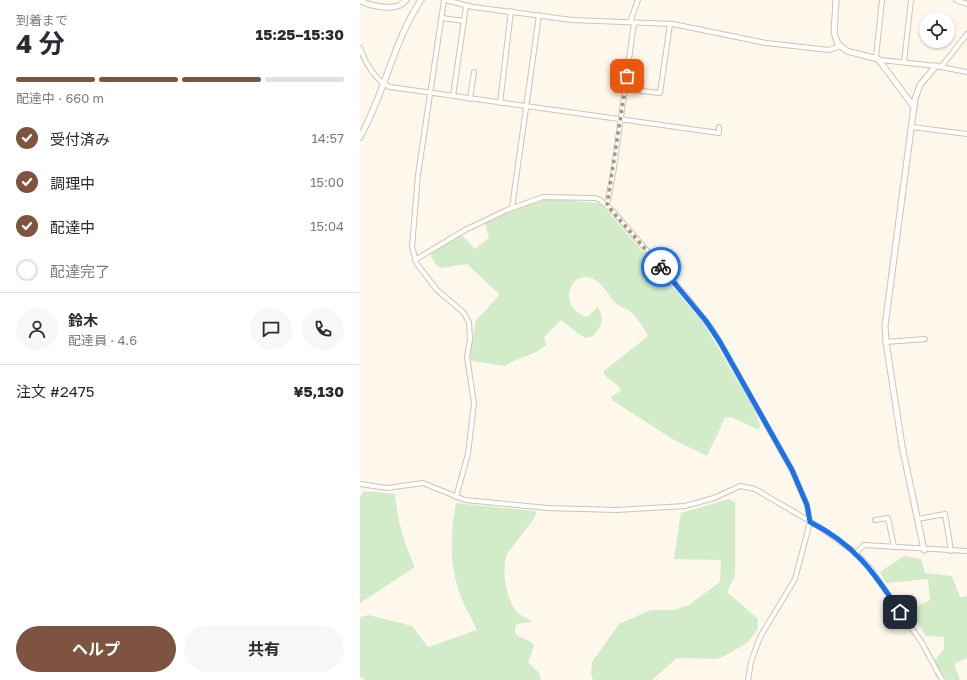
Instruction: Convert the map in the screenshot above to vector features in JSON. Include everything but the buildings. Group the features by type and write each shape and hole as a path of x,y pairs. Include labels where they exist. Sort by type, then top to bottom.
{"street":[{"path":"360,0 364,3 392,6 398,6 406,0"},
{"path":"360,137 384,84 406,25 422,0"},
{"path":"456,497 468,454 474,414 474,390 467,357 470,340 469,322 463,312 437,290 415,260 412,247 418,175 432,93 445,0 466,6 572,20 670,24 766,43 829,50 840,46"},
{"path":"607,205 621,119 632,22 638,0"},
{"path":"836,0 834,38 840,46 847,51 878,59 967,72"},
{"path":"882,0 878,59 914,107"},
{"path":"904,62 911,0"},
{"path":"956,0 967,4"},
{"path":"452,96 466,6"},
{"path":"500,102 511,11"},
{"path":"512,208 539,15"},
{"path":"442,18 464,21"},
{"path":"625,89 660,93 670,24"},
{"path":"924,550 902,446 886,342 886,318 914,107 918,88 939,67 967,34"},
{"path":"360,48 369,66 384,84 390,87 719,133 719,127"},
{"path":"470,99 474,72"},
{"path":"912,127 967,134"},
{"path":"415,260 465,230 512,208 547,196 595,198 607,205 687,297 713,330 792,470 807,505 810,522 795,579 760,637 751,662 748,680"},
{"path":"886,342 925,338"},
{"path":"360,484 387,488 423,484 465,500 548,508 616,510 685,506 702,502 740,486 755,489 810,522 856,553 870,568 922,643 942,680"},
{"path":"918,519 945,514 951,550"},
{"path":"875,520 888,518 894,547"},
{"path":"856,553 864,545 924,550 967,551"}],"green space":[{"path":"547,199 600,203 703,322 754,409 760,424 759,430 731,417 725,418 707,456 674,440 612,400 611,397 621,390 604,374 604,371 648,336 642,325 633,314 614,302 601,284 592,278 579,278 574,282 569,294 570,301 578,313 587,317 598,307 602,322 599,329 593,336 586,338 577,333 561,320 544,337 546,345 536,352 515,360 506,366 471,361 470,355 476,320 498,297 499,294 467,264 441,268 436,265 431,256 432,252 462,235 475,249 489,238 485,223"},
{"path":"363,491 395,494 397,513 415,567 360,603 360,497"},
{"path":"729,499 735,502 735,575 727,592 758,619 758,629 747,643 726,655 717,659 677,658 652,680 593,680 591,675 592,662 619,624 651,610 674,610 689,605 720,582 721,560 674,559 681,513"},
{"path":"456,503 536,511 536,515 533,520 507,554 504,568 510,601 520,614 531,622 516,624 516,635 531,642 534,646 528,662 539,673 541,680 366,680 360,677 360,617 369,615 412,626 428,647 477,630 463,601 454,574 452,538"},
{"path":"904,556 921,559 925,573 952,576 960,597 967,596 967,658 954,664 960,680 946,680 934,661 944,649 944,637 926,636 909,610 930,600 928,579 886,583 880,572"}],"way so far":[{"path":"627,76 614,168 607,205 661,267"}],"route":[{"path":"661,267 713,330 792,470 807,505 810,522 826,531 856,553 870,568 900,612"}]}
